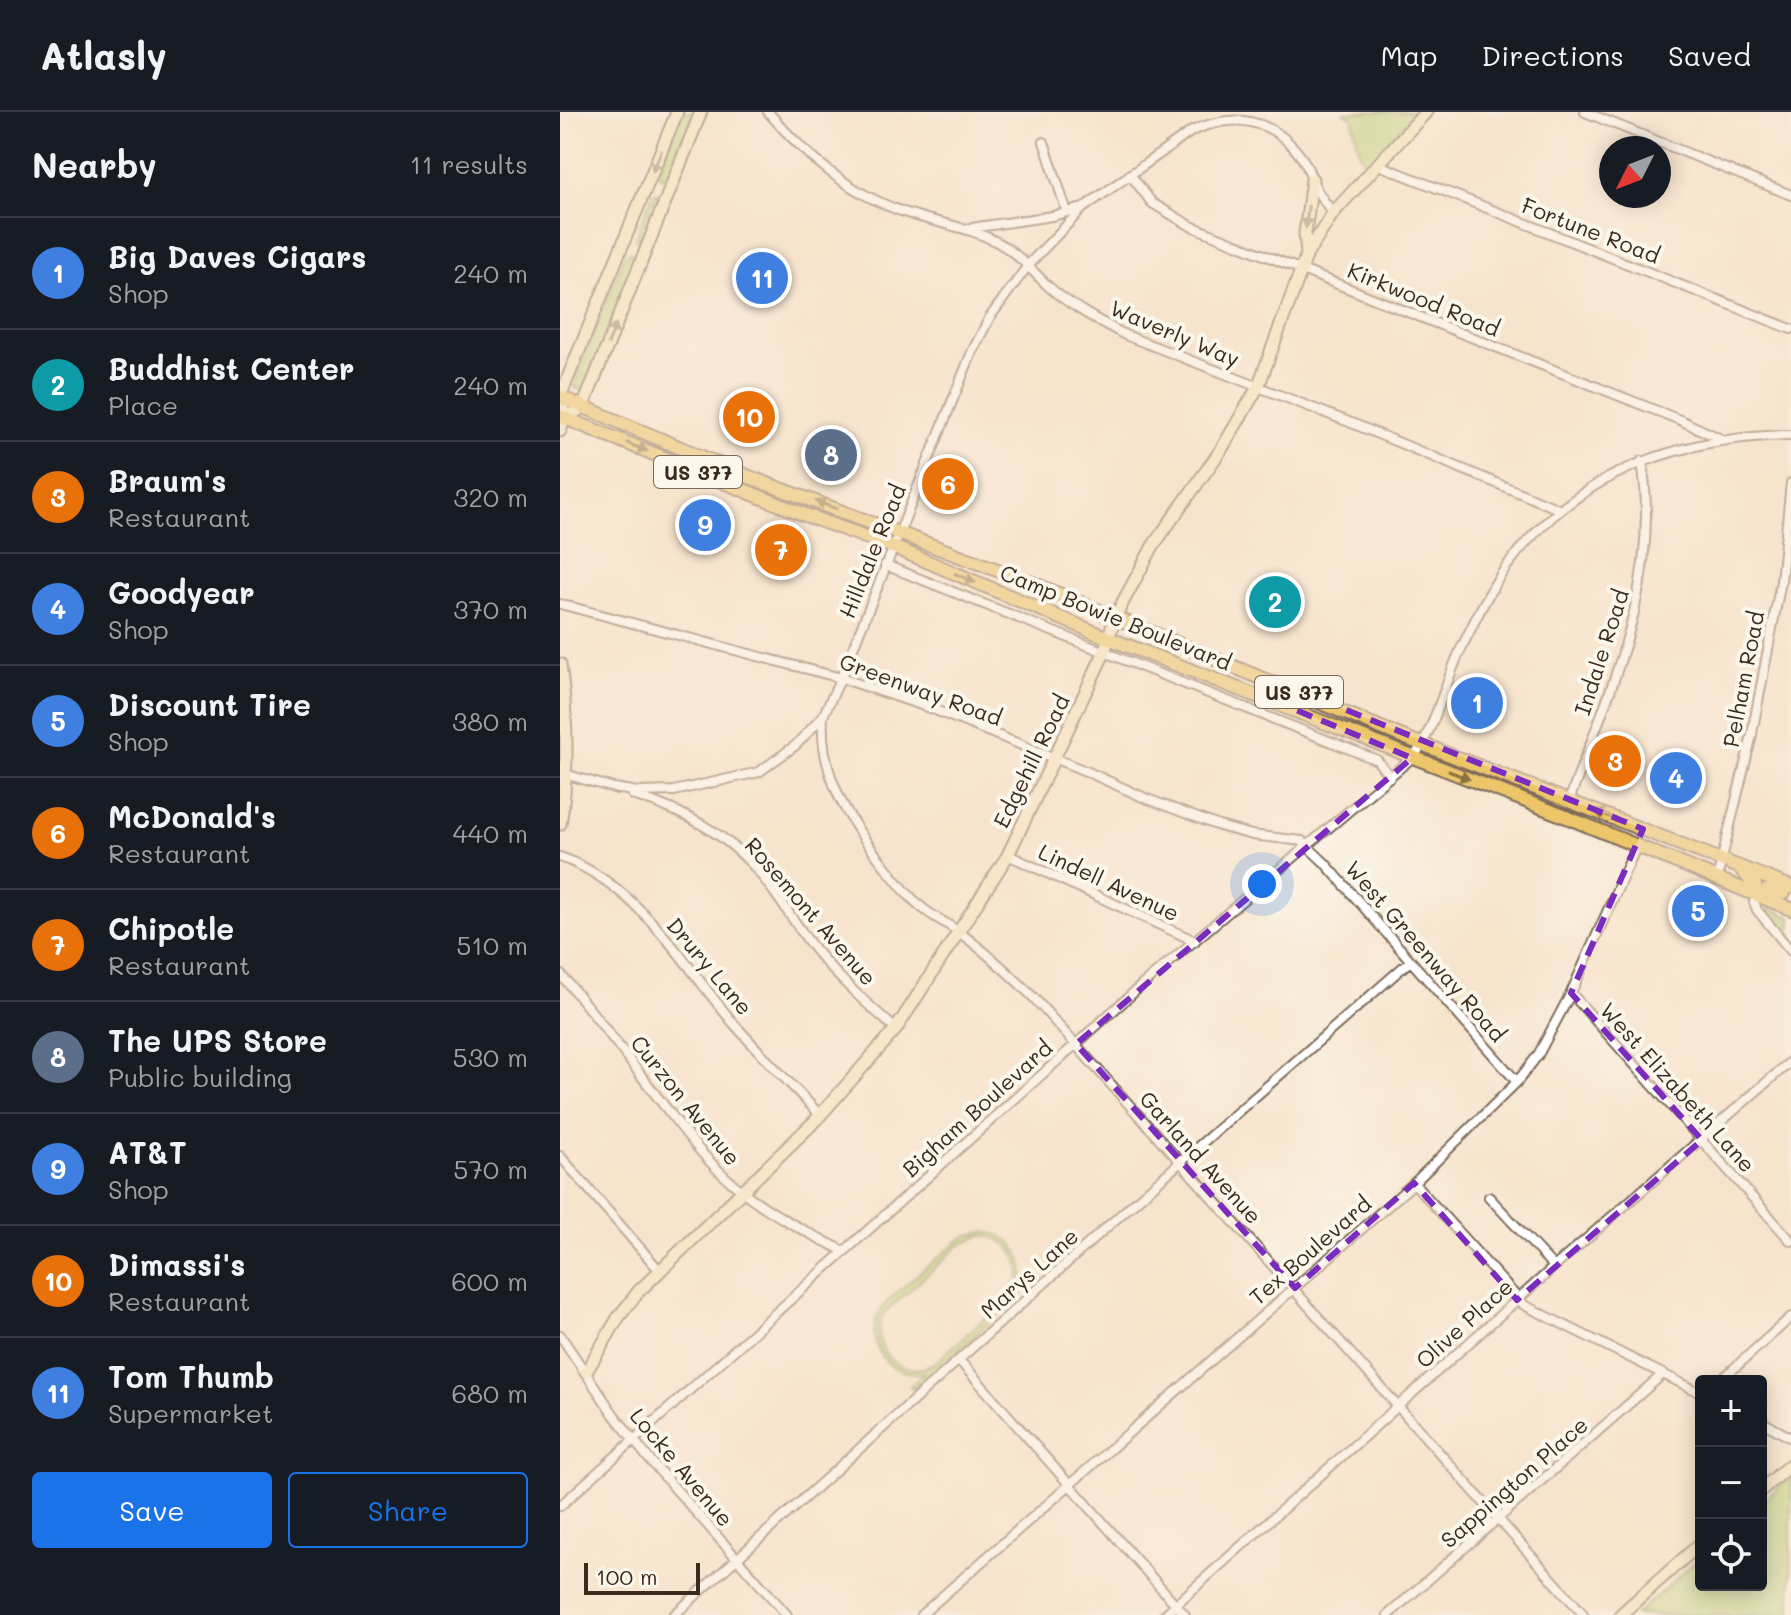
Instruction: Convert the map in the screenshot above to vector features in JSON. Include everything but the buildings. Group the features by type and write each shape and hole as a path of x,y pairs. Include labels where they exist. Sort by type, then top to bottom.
{"main road":[{"name":"Camp Bowie Boulevard","path":"560,397 757,480 1115,617 1422,744 1791,887"},
{"name":"Camp Bowie Boulevard","path":"562,422 893,547 1108,638 1267,698 1791,909"},
{"path":"710,477 718,469 757,480"},
{"path":"1267,698 1274,681"},
{"path":"1564,816 1569,801"},
{"path":"1637,845 1643,829"},
{"path":"1737,865 1755,885 1758,896 1772,888 1791,895"}],"street":[{"path":"562,422 560,397 677,112"},
{"path":"562,422 583,407 701,112"},
{"name":"Waverly Way","path":"768,112 815,161 871,199 912,215 970,229 1009,249 1029,264 1049,286 1125,335 1561,510"},
{"name":"Edgehill Road","path":"586,1372 618,1318 638,1292 820,1115 896,1029 1008,855 1104,653 1115,617 1153,546 1221,450 1258,387 1307,254 1333,213 1426,112"},
{"path":"1585,112 1791,195"},
{"name":"Hilldale Road","path":"614,788 638,792 674,791 759,772 796,745 823,716 980,335 1029,264 1083,208 1192,131 1209,123 1237,118 1260,124 1288,143 1303,159 1333,213"},
{"path":"1044,142 1067,212"},
{"name":"Fortune Road","path":"1379,165 1791,329"},
{"name":"Kirkwood Road","path":"1130,174 1152,203 1169,215 1680,420 1720,439"},
{"path":"1307,254 1305,234 1312,179"},
{"name":"Hilldale Road","path":"970,229 1083,208"},
{"name":"Bigham Boulevard","path":"560,1506 1076,1044 1413,757 1422,744 1455,661 1483,605 1508,565 1561,510 1595,485 1642,461 1720,439 1791,435"},
{"name":"Indale Road","path":"1569,801 1634,618 1643,576 1648,526 1642,461"},
{"name":"Pelham Road","path":"1717,879 1751,739 1781,581 1791,483"},
{"path":"885,565 1377,760 1390,777"},
{"name":"Greenway Road","path":"560,604 841,678 930,708 1219,826 1252,835 1302,841 1307,845"},
{"path":"560,664 564,697 560,824"},
{"name":"Garland Avenue","path":"823,716 825,760 836,792 855,828 898,882 923,909 957,931 1022,986 1584,1615"},
{"name":"Rosemont Avenue","path":"563,774 614,788 692,817 732,845 763,877 816,950 847,986 896,1029"},
{"name":"West Greenway Road","path":"1307,845 1517,1082"},
{"name":"Tex Boulevard","path":"921,1615 1414,1183 1517,1082 1538,1055 1571,993 1637,845"},
{"name":"Lindell Avenue","path":"1008,855 1195,941"},
{"name":"Drury Lane","path":"560,857 595,872 643,913 735,1025 820,1115"},
{"path":"1758,896 1754,902 1757,910 1791,951"},
{"name":"Marys Lane","path":"674,1615 1181,1161 1410,961"},
{"name":"Curzon Avenue","path":"560,974 608,1031 699,1151 743,1192 791,1224 844,1251"},
{"name":"West Elizabeth Lane","path":"1571,993 1791,1241"},
{"name":"Olive Place","path":"1164,1615 1554,1267 1791,1061"},
{"path":"560,1156 660,1271"},
{"path":"1414,1183 1517,1300 1695,1390"},
{"path":"1489,1197 1554,1267"},
{"path":"1727,1375 1791,1317"},
{"name":"Locke Avenue","path":"560,1335 634,1440 787,1615"},
{"path":"959,1360 1185,1615"},
{"name":"Sappington Place","path":"1388,1615 1663,1374"},
{"path":"1767,1424 1791,1438"},
{"path":"1767,1485 1791,1464"},
{"path":"1620,1615 1695,1548"}],"highlighted area":[{"path":"1274,681 1643,829 1571,993 1702,1140 1517,1300 1414,1183 1295,1288 1076,1044 1412,758 1267,698"}],"green space":[{"path":"681,112 696,112 669,177 661,178 658,172"},
{"path":"1342,112 1415,112 1368,165 1360,154 1352,117"},
{"path":"653,193 658,195 638,241 635,238"},
{"path":"629,252 636,255 637,260 585,389 576,389 574,384 624,256"},
{"path":"1769,908 1791,917 1791,940 1768,914"},
{"path":"986,1232 1005,1238 1021,1258 1022,1287 1035,1276 1039,1279 913,1390 910,1386 924,1373 900,1370 885,1360 875,1340 877,1318 884,1305 903,1287 968,1235","holes":["980,1236 991,1237 1008,1246 1018,1261 1015,1291 934,1364 921,1368 899,1365 883,1350 879,1339 883,1314 960,1245"]},
{"path":"1791,1476 1791,1615 1635,1615 1695,1562 1695,1591 1767,1591 1767,1498"}],"place":[{"name":"Tom Thumb","path":"762,278"},
{"name":"Dimassi's","path":"749,417"},
{"name":"The UPS Store","path":"831,455"},
{"name":"McDonald's","path":"948,484"},
{"name":"AT&T","path":"705,525"},
{"name":"Chipotle","path":"781,550"},
{"name":"Buddhist Center","path":"1275,602"},
{"name":"Big Daves Cigars","path":"1477,703"},
{"name":"Braum's","path":"1615,761"},
{"name":"Goodyear","path":"1676,778"},
{"name":"Discount Tire","path":"1698,911"}]}
